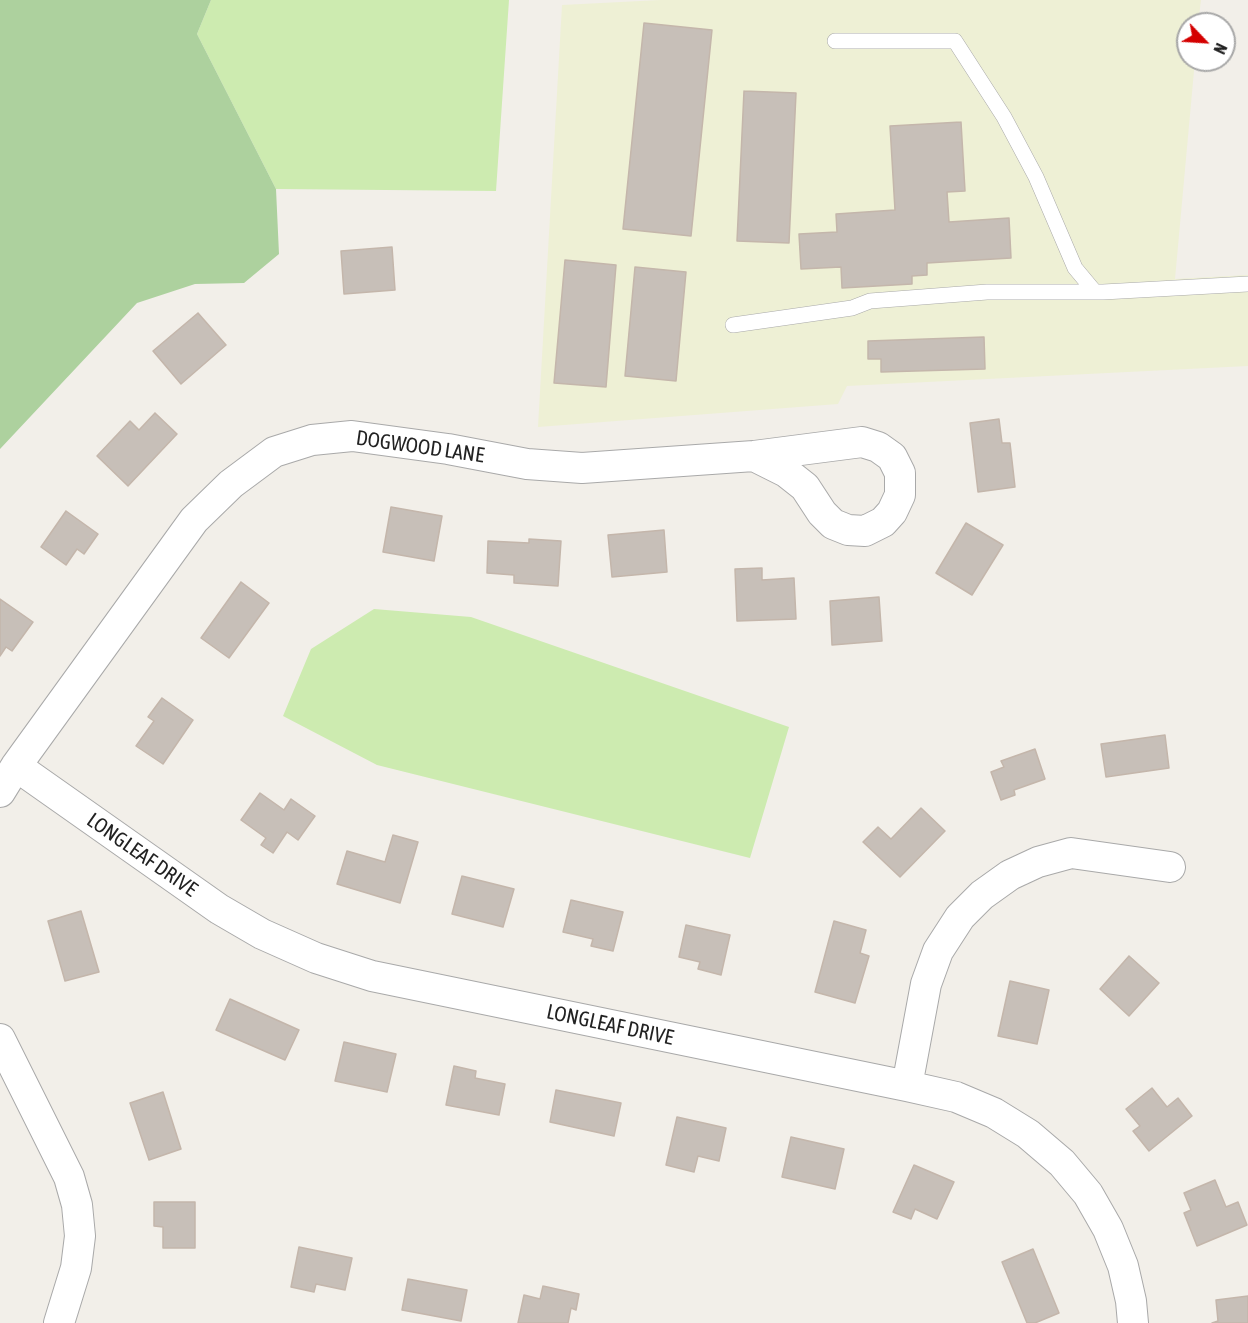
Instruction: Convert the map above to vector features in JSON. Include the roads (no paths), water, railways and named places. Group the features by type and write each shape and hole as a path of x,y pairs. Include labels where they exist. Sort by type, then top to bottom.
{"street":[{"name":"DOGWOOD LANE","path":"0,792 16,766 194,520 231,484 274,452 312,440 352,436 448,449 527,464 582,468 754,456"},
{"name":"LONGLEAF DRIVE","path":"16,766 219,909 262,934 316,958 372,976 956,1097 994,1113 1028,1134 1062,1163 1088,1194 1108,1229 1123,1266 1131,1301 1133,1323"},
{"path":"907,1086 926,984 938,951 960,917 982,895 1010,875 1038,862 1071,853 1170,867"},
{"path":"0,1039 69,1177 77,1205 80,1236 76,1268 59,1323"}],"lane":[{"path":"835,41 955,42 1004,117 1036,177 1075,268 1095,292"},
{"path":"733,325 852,308 870,301 987,292 1095,292 1248,284"}]}
